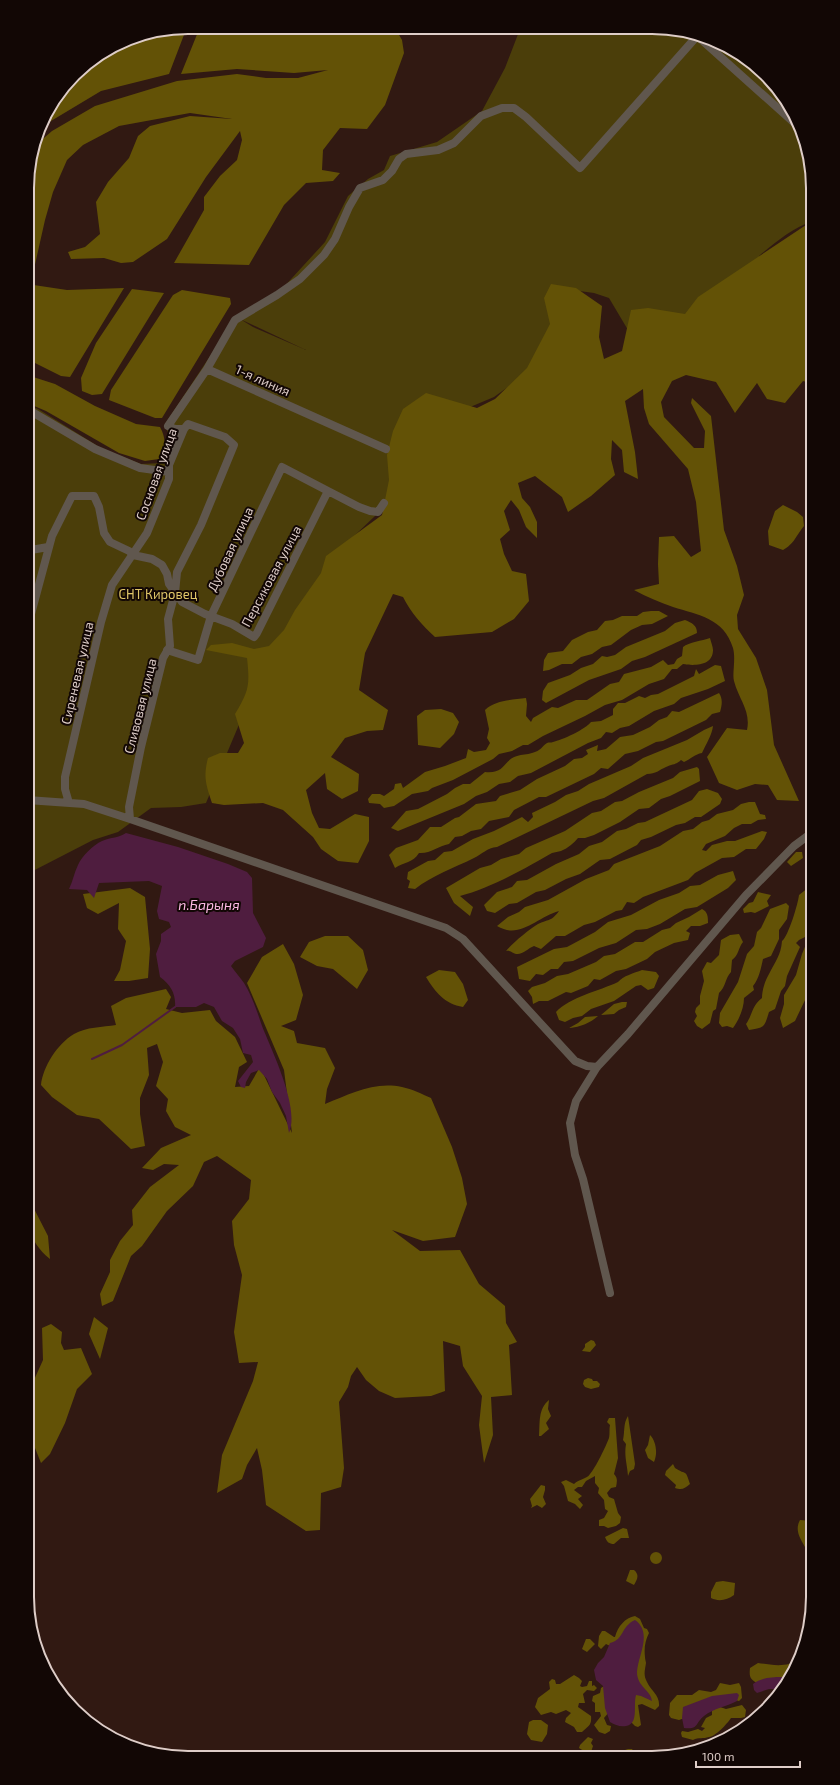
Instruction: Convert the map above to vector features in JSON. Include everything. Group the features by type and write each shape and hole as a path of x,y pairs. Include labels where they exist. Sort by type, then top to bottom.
{"street":[{"path":"184,429 175,429 168,426 208,369 235,320 277,295 300,279 324,254 335,239 349,207 360,188 383,180 392,171 399,159 406,154 438,150 454,143 481,116 502,108 514,108 526,117 580,168 693,39"},
{"path":"708,45 789,118"},
{"name":"1-я линия","path":"208,369 386,449"},
{"path":"34,413 95,449 140,468 169,472"},
{"name":"Сосновая улица","path":"133,555 147,534 169,479 169,465 184,429 188,424 225,437 234,445"},
{"name":"Сливовая улица","path":"130,819 129,807 141,747 163,658 170,646 168,619 175,593 177,572 201,525 234,445"},
{"name":"Дубовая улица","path":"167,650 198,660 211,616 282,467 328,491"},
{"path":"328,491 370,511 378,512 384,503"},
{"name":"Персиковая улица","path":"34,602 48,547 72,496 94,496 99,507 104,533 110,542 129,551 133,555 152,559 162,565 167,574 169,584 182,602 232,624 254,637 328,491"},
{"path":"34,549 48,547"},
{"name":"Сиреневая улица","path":"69,803 65,789 65,777 101,622 112,585 133,555"},
{"path":"34,800 84,804 446,928 463,939 575,1061 587,1066 597,1066"},
{"path":"610,1294 575,1155 570,1123 576,1101 597,1066 628,1034 746,895 794,846 806,837"}],"green space":[{"name":"СНТ Кировец","path":"518,34 662,34 701,42 720,50 746,66 768,87 785,111 798,139 805,168 806,224 791,231 759,256 759,278 737,302 628,330 609,298 594,293 572,290 541,363 494,397 463,410 396,496 353,537 259,677 206,803 181,807 151,808 118,832 93,840 34,870 34,407 101,448 141,464 162,463 171,442 165,424 236,317 281,290 325,242 348,196 368,179 384,170 390,156 437,142 482,111 505,68","holes":["240,319 306,350 253,327"]}],"shaded area":[{"path":"184,34 169,74 101,91 49,122 60,103 72,87 87,72 103,60 120,50 148,39 168,35"},
{"path":"197,34 398,34 402,40 404,53 385,105 367,129 340,128 323,150 322,170 340,173 333,181 306,183 284,205 249,265 174,263 204,210 204,197 220,176 237,160 242,140 240,131 206,177 167,239 133,262 121,263 104,258 71,259 68,252 85,247 100,234 96,202 108,182 129,158 138,136 150,126 190,116 232,119 190,113 119,126 83,145 67,160 53,192 34,269 35,168 42,140 52,131 95,106 177,81 237,74 266,78 298,78 328,70 294,73 237,69 181,74"},
{"path":"806,225 806,382 803,381 785,403 767,399 757,383 735,413 716,382 686,375 672,381 661,402 664,417 694,448 704,448 705,431 691,403 692,398 711,416 724,530 737,566 744,595 737,615 738,629 756,658 767,690 774,745 799,801 777,800 768,785 755,784 737,790 719,783 707,757 727,728 747,730 748,723 746,711 734,681 734,652 729,638 717,624 709,619 673,607 634,590 659,584 659,537 674,536 691,557 701,551 696,502 688,469 649,424 644,408 643,389 625,401 635,452 638,479 624,472 622,450 612,440 611,459 615,475 591,496 568,512 562,497 535,476 518,483 522,498 530,507 537,522 537,538 526,527 519,510 511,500 504,511 510,530 500,539 504,554 512,571 526,574 529,601 514,619 492,632 435,637 417,618 403,597 393,594 365,653 359,690 388,710 383,730 367,731 345,738 331,757 359,774 358,791 342,799 327,789 325,773 306,790 312,813 319,828 330,829 355,814 369,817 369,841 358,863 338,861 321,849 313,837 283,810 263,803 224,805 212,803 206,781 208,758 220,753 238,753 244,743 235,714 246,693 248,675 247,658 206,650 211,645 232,643 254,649 269,646 284,630 295,610 321,573 326,556 382,515 389,480 387,455 393,431 403,409 426,393 477,408 495,399 527,368 550,324 544,298 551,284 576,288 602,306 599,337 604,359 622,351 631,310 648,308 685,314 698,297"},
{"path":"34,285 67,290 124,288 70,377 61,376 34,362"},
{"path":"132,289 164,293 102,394 92,395 82,391 81,378 96,343"},
{"path":"182,290 230,298 231,304 162,418 155,418 109,400 111,390 173,295"},
{"path":"34,377 55,384 95,406 136,424 160,427 164,436 163,451 159,459 145,461 119,453 46,411 34,406"},
{"path":"783,505 797,512 803,517 804,526 793,542 783,550 769,545 768,531 775,511"},
{"path":"659,611 668,616 652,624 642,625 631,630 611,645 602,647 592,654 581,657 572,664 562,664 543,671 544,660 548,653 563,651 572,640 588,632 597,630 605,621 613,620 622,616 637,616 643,612"},
{"path":"685,620 695,626 697,633 645,657 632,661 621,669 589,680 546,703 542,700 543,691 548,683 593,664 602,656 607,657 615,655 626,647 665,631 675,623"},
{"path":"710,638 713,650 712,655 710,659 702,664 683,664 677,669 672,669 664,679 649,684 622,700 605,705 528,745 523,745 512,751 499,754 493,759 453,780 428,791 412,794 394,806 384,808 380,804 369,803 368,799 372,794 380,794 384,796 394,789 395,784 401,783 403,788 425,772 466,758 468,749 474,752 486,750 490,743 487,738 489,729 485,710 494,704 526,698 526,716 531,722 533,718 552,707 558,708 576,700 587,700 610,684 619,682 624,674 651,667 663,660 668,665 674,664 677,659 682,656 683,647"},
{"path":"715,665 721,666 725,681 708,689 681,698 674,704 654,711 629,726 620,728 612,733 606,732 601,738 588,743 531,773 518,776 510,782 499,784 464,804 398,831 391,828 406,811 418,809 463,784 470,784 485,772 492,772 501,769 512,758 535,752 547,743 557,741 574,734 591,722 601,721 613,715 613,709 618,703 625,703 639,696 645,698 658,694 694,676 696,669 699,674"},
{"path":"719,693 722,702 720,712 712,714 706,720 663,741 656,742 638,751 625,754 608,769 601,768 594,774 546,797 539,797 514,810 509,817 489,821 481,829 455,837 449,844 427,852 419,853 411,861 395,868 389,855 396,848 418,840 430,827 441,827 459,817 476,804 496,801 500,796 520,790 537,779 565,766 574,759 582,758 588,754 586,750 598,745 597,751 606,749 620,737 633,735 650,727 659,720 667,717 672,711 679,712"},
{"path":"441,709 453,713 459,722 454,734 440,748 418,745 417,716 425,710"},
{"path":"713,726 702,753 697,754 684,762 681,760 655,773 647,774 604,798 593,801 497,847 487,850 474,858 436,876 415,889 408,888 410,881 407,879 408,872 428,861 435,860 444,852 452,851 473,839 494,831 522,817 528,822 533,817 532,813 566,795 578,791 589,784 631,766 643,758 687,740"},
{"path":"697,767 699,769 700,781 661,799 649,808 639,809 620,822 594,835 585,838 578,838 564,850 552,853 507,878 460,896 473,907 470,916 454,903 446,888 480,868 491,865 501,859 519,854 526,848 565,831 592,813 601,811 615,802 622,801 639,792 673,778 680,772"},
{"path":"707,789 718,793 722,799 720,804 701,817 695,817 685,823 676,825 641,840 637,845 610,859 600,860 580,874 566,879 545,890 536,892 517,903 509,904 495,913 487,911 484,905 497,892 512,887 517,881 527,880 556,864 579,854 589,846 602,842 617,831 645,822 692,800 699,791"},
{"path":"755,802 760,814 765,815 766,819 758,820 751,824 742,824 734,828 725,836 706,844 702,850 706,851 712,845 727,841 735,841 762,831 767,832 764,839 756,849 746,849 734,857 722,858 695,873 688,880 643,897 634,903 627,902 622,910 616,911 595,922 584,925 565,936 556,936 541,949 534,946 519,954 506,951 530,930 538,924 551,919 559,911 521,929 505,930 497,926 508,917 519,912 525,907 548,900 586,879 609,870 614,864 660,846 683,831 693,829 717,814 733,810 741,804"},
{"path":"796,852 802,852 803,858 791,866 787,862"},
{"path":"733,871 736,880 728,888 697,907 685,909 660,924 647,929 636,930 616,943 599,948 573,961 564,962 558,969 551,969 543,975 536,974 530,981 519,979 517,967 554,949 567,947 595,932 608,922 631,915 659,900 679,893 690,886 700,885 718,875"},
{"path":"130,888 145,897 150,949 148,978 129,981 114,981 120,970 126,941 118,929 119,903 98,914 87,908 83,894"},
{"path":"806,890 806,935 796,943 800,947 787,976 785,986 781,991 775,1009 769,1012 763,1026 749,1030 746,1024 756,1004 762,998 765,983 779,954 782,941 790,927 799,895"},
{"path":"758,892 771,895 767,901 769,906 755,913 744,913 743,909 749,903 753,902"},
{"path":"786,903 789,906 787,919 779,930 779,939 771,956 763,959 761,970 753,986 754,990 744,998 741,1014 733,1028 727,1026 722,1027 719,1023 720,1013 738,982 747,954 754,946 757,932 761,928 770,909"},
{"path":"702,909 707,913 708,923 700,926 691,926 686,931 690,933 688,940 674,943 655,952 647,959 626,969 616,971 600,980 594,979 588,986 571,993 566,992 548,1001 539,1001 533,1004 532,997 528,991 532,987 596,962 604,956 615,954 635,942 643,942"},
{"path":"739,934 743,942 736,956 732,960 731,972 719,993 716,1009 713,1011 710,1023 702,1029 697,1026 694,1021 697,1016 695,1012 696,1008 700,1004 700,996 704,981 702,971 707,962 711,963 719,955 721,940 730,935"},
{"path":"325,936 348,936 363,950 368,970 357,989 333,969 317,966 300,957 309,942"},
{"path":"283,944 294,964 303,995 296,1020 281,1026 294,1031 297,1043 325,1048 335,1068 327,1089 325,1104 372,1087 392,1086 409,1089 431,1098 452,1147 462,1178 467,1204 455,1237 423,1241 392,1230 420,1251 460,1250 479,1284 505,1306 506,1323 517,1342 509,1345 512,1395 491,1397 493,1435 484,1463 479,1425 482,1396 463,1366 460,1346 443,1341 445,1391 431,1396 395,1398 379,1391 366,1380 357,1367 351,1376 348,1387 339,1402 344,1468 341,1487 321,1493 320,1530 306,1531 266,1505 262,1470 257,1448 247,1465 242,1479 217,1493 222,1455 253,1381 258,1362 239,1363 234,1332 242,1275 234,1245 232,1221 249,1199 251,1180 217,1156 204,1162 193,1186 167,1211 142,1246 131,1256 113,1301 102,1306 100,1294 110,1272 110,1260 120,1241 133,1225 132,1210 150,1187 179,1165 164,1164 153,1170 142,1168 161,1148 191,1135 175,1127 166,1111 168,1099 156,1086 163,1062 157,1044 147,1048 149,1075 140,1098 140,1114 145,1146 131,1149 99,1119 77,1115 52,1097 41,1085 42,1078 52,1056 68,1038 84,1030 116,1025 111,1006 126,998 166,989 171,997 166,1009 182,1013 210,1010 216,1021 235,1037 247,1062 239,1067 235,1087 249,1086 260,1067 292,1133 284,1070 247,983 262,957"},
{"path":"806,944 806,998 795,1021 783,1028 780,1018 784,1004 784,995 796,975"},
{"path":"439,970 455,972 463,984 468,1000 463,1007 446,1000 429,982 426,977"},
{"path":"642,970 656,972 659,976 654,988 648,990 641,985 636,986 614,1001 591,1009 582,1016 565,1022 559,1020 556,1012 569,1002 618,982 626,976"},
{"path":"627,1002 626,1007 614,1014 601,1015 614,1004"},
{"path":"598,1016 585,1024 569,1028 585,1017"},
{"path":"34,1209 48,1236 50,1259 34,1240"},
{"path":"94,1317 108,1328 100,1359 89,1334"},
{"path":"51,1324 62,1332 61,1343 64,1350 81,1348 92,1374 77,1389 65,1423 50,1454 41,1463 35,1448 34,1380 43,1360 42,1328"},
{"path":"591,1340 594,1341 596,1345 590,1352 582,1351 585,1344"},
{"path":"588,1378 592,1379 593,1381 597,1381 600,1384 599,1387 591,1389 585,1387 583,1384 584,1380"},
{"path":"549,1400 548,1409 551,1416 546,1423 549,1429 539,1436 541,1412"},
{"path":"628,1416 635,1464 634,1469 630,1471 628,1476 625,1456 626,1444 623,1440 626,1419"},
{"path":"609,1418 615,1418 618,1458 614,1474 617,1479 616,1487 611,1488 607,1493 609,1497 614,1499 618,1513 621,1517 620,1523 616,1526 608,1528 599,1526 599,1520 604,1518 608,1511 605,1509 604,1500 598,1493 599,1488 595,1483 595,1476 586,1481 582,1487 578,1487 574,1490 582,1496 578,1499 583,1505 580,1509 575,1504 568,1501 564,1486 561,1482 566,1480 574,1484 589,1476 601,1456 609,1438 610,1425 607,1422"},
{"path":"650,1435 654,1440 656,1447 654,1462 648,1458 645,1450 648,1445"},
{"path":"673,1464 675,1468 685,1473 687,1476 690,1484 684,1488 675,1488 676,1485 665,1475 666,1471"},
{"path":"541,1485 545,1486 543,1497 546,1504 542,1508 537,1505 531,1508 532,1506 530,1499"},
{"path":"800,1520 806,1520 806,1549 800,1538 798,1524"},
{"path":"623,1528 627,1529 629,1538 621,1538 614,1544 607,1541 605,1537"},
{"path":"656,1552 660,1554 662,1558 660,1562 656,1564 652,1562 650,1558 652,1554"},
{"path":"630,1570 634,1570 637,1574 637,1579 634,1585 626,1581"},
{"path":"723,1581 735,1583 734,1595 723,1600 711,1598 711,1592 716,1582"},
{"path":"635,1616 640,1619 644,1628 647,1629 649,1633 645,1648 645,1675 647,1682 657,1696 659,1702 659,1706 655,1710 642,1704 638,1705 641,1725 638,1727 631,1722 633,1699 640,1687 621,1640 610,1646 606,1644 601,1649 598,1646 599,1636 602,1631 605,1631 615,1637 622,1623"},
{"path":"586,1639 590,1639 595,1644 587,1652 582,1649"},
{"path":"758,1663 774,1665 790,1664 783,1677 778,1677 759,1684 752,1680 750,1676 750,1668"},
{"path":"574,1675 582,1681 580,1686 587,1686 589,1681 592,1681 592,1686 594,1685 597,1688 594,1691 587,1690 583,1694 585,1703 579,1703 578,1707 591,1716 590,1724 582,1732 577,1732 574,1727 565,1722 566,1718 571,1713 566,1710 556,1714 551,1712 541,1715 535,1707 538,1698 550,1689 549,1682 552,1679 555,1680 556,1684 560,1684"},
{"path":"720,1683 730,1685 739,1683 742,1698 739,1701 735,1700 679,1720 671,1718 669,1715 670,1703 677,1695 692,1695 699,1690 711,1692 716,1690"},
{"path":"604,1686 609,1712 604,1718 607,1725 611,1726 610,1731 605,1734 599,1732 594,1725 601,1716 600,1712 595,1712 595,1703 592,1701 593,1696 600,1693 601,1688"},
{"path":"742,1705 746,1710 745,1717 731,1718 712,1736 693,1740 682,1737 682,1731 688,1732 698,1729 702,1731 705,1728 701,1727 706,1718 712,1715 712,1709 717,1706 726,1709"},
{"path":"533,1720 541,1720 548,1725 547,1734 542,1742 531,1740 527,1734 529,1722"},
{"path":"588,1737 593,1739 591,1743 593,1746 591,1751 584,1751 579,1748"},
{"path":"632,1749 633,1751 625,1751"}],"water":[{"name":"п.Барыня","path":"126,833 178,847 228,864 247,872 252,878 253,913 266,938 263,947 235,961 231,966 244,983 249,993 278,1064 291,1109 289,1133 286,1116 280,1103 272,1092 267,1079 259,1070 251,1073 246,1082 245,1088 241,1087 238,1081 253,1062 251,1055 243,1053 240,1039 233,1028 222,1021 214,1007 204,1003 196,1007 175,1007 175,998 172,990 160,977 156,954 161,941 161,934 171,927 169,922 159,919 157,911 162,886 149,881 99,883 94,898 87,890 69,889 78,865 88,851 102,841 121,836"},
{"path":"635,1620 643,1631 644,1638 638,1665 638,1677 641,1685 649,1694 652,1701 636,1695 633,1722 630,1725 620,1726 610,1722 605,1708 603,1686 596,1680 594,1670 604,1657 610,1643 618,1639 627,1626"},
{"path":"783,1677 775,1689 769,1689 757,1693 754,1690 753,1684 757,1681"},
{"path":"737,1693 739,1695 737,1701 708,1713 695,1727 684,1728 682,1718 683,1707 712,1696"}],"waterway":[{"path":"92,1059 122,1045 175,1007"}]}
